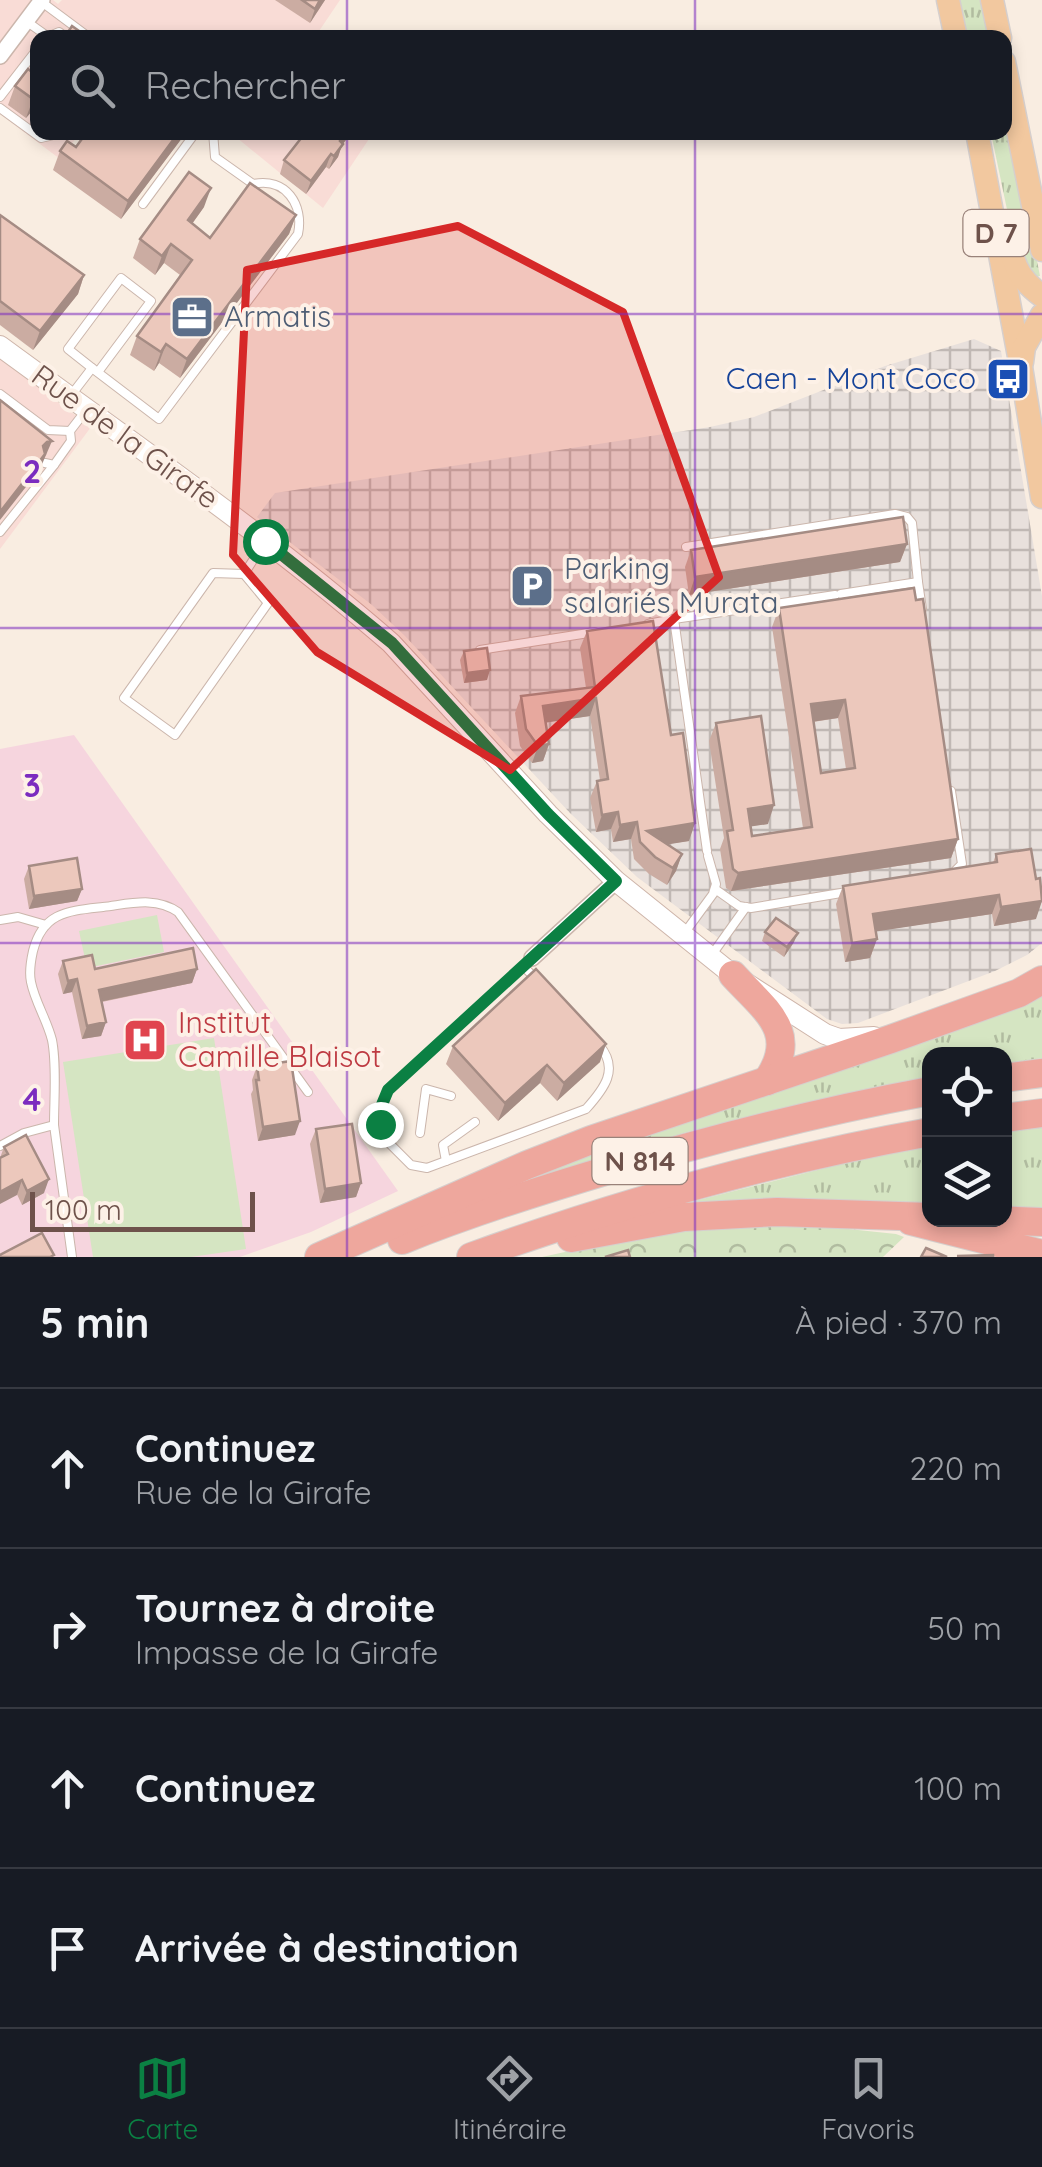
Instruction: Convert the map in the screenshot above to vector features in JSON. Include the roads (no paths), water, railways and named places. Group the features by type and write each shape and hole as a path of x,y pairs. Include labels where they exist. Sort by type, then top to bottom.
{"highway":[{"path":"734,974 773,1018 782,1039 778,1062 767,1081"},
{"path":"320,1257 543,1158 891,1039 1018,993 1042,980"},
{"path":"1012,1077 1042,1073"},
{"name":"N 814","path":"359,1257 537,1192 697,1144 922,1092"},
{"path":"1012,1117 1042,1112"},
{"name":"N 814","path":"471,1257 703,1182 922,1133"},
{"path":"507,1257 571,1238 684,1217 777,1212 922,1216"},
{"path":"880,1214 1042,1254"},
{"path":"1012,1221 1042,1222"}],"main road":[{"path":"948,0 954,30"},
{"path":"992,0 998,30"},
{"name":"D 7","path":"1012,102 1042,250"},
{"name":"D 7","path":"981,140 1042,497"},
{"path":"985,140 991,150 1014,264 1022,279 1042,296"},
{"path":"1021,368 1024,346 1042,315"}],"street":[{"path":"0,56 41,0"},
{"name":"Rue de la Girafe","path":"0,346 265,541 392,643 548,814 616,881 734,974 826,1034 839,1039 891,1039"},
{"path":"528,962 616,881"}],"lane":[{"path":"41,0 80,30"},
{"path":"26,21 37,30"},
{"path":"0,97 30,58"},
{"path":"0,108 30,130"},
{"path":"142,204 189,140"},
{"path":"0,532 49,464 72,442 70,431 78,403 95,370 152,301 122,278 68,348 95,370 158,419 298,234 301,220 296,201 276,186 254,184 215,157 214,140"},
{"path":"0,394 48,430 70,431"},
{"path":"686,546 896,514 907,517 912,523 924,620"},
{"path":"244,574 265,541"},
{"path":"212,573 244,574 268,603 176,735 124,698 212,573"},
{"path":"635,626 918,582"},
{"path":"674,620 708,854 716,884 684,935"},
{"path":"480,650 596,632"},
{"path":"950,789 962,864 952,874"},
{"path":"714,888 739,906 751,908 861,889"},
{"path":"72,1257 54,1125 52,1042 31,981 31,958 37,936 62,913 152,902 167,904 178,912 308,1092"},
{"path":"711,956 746,907"},
{"path":"0,920 18,917 46,925"},
{"path":"550,994 528,962 388,1090 380,1124 388,1142 411,1165 427,1168 586,1109 600,1094 610,1073 610,1060 591,1037"},
{"path":"410,1070 426,1089 451,1096"},
{"path":"420,1133 426,1089"},
{"path":"446,1161 443,1145 475,1122"},
{"path":"0,1146 24,1133 54,1125"}],"place":[{"name":"Armatis","path":"192,317"},
{"name":"Caen - Mont Coco","path":"1008,379"},
{"name":"Parking salariés Murata","path":"532,586"},
{"name":"Institut Camille Blaisot","path":"145,1040"}]}
